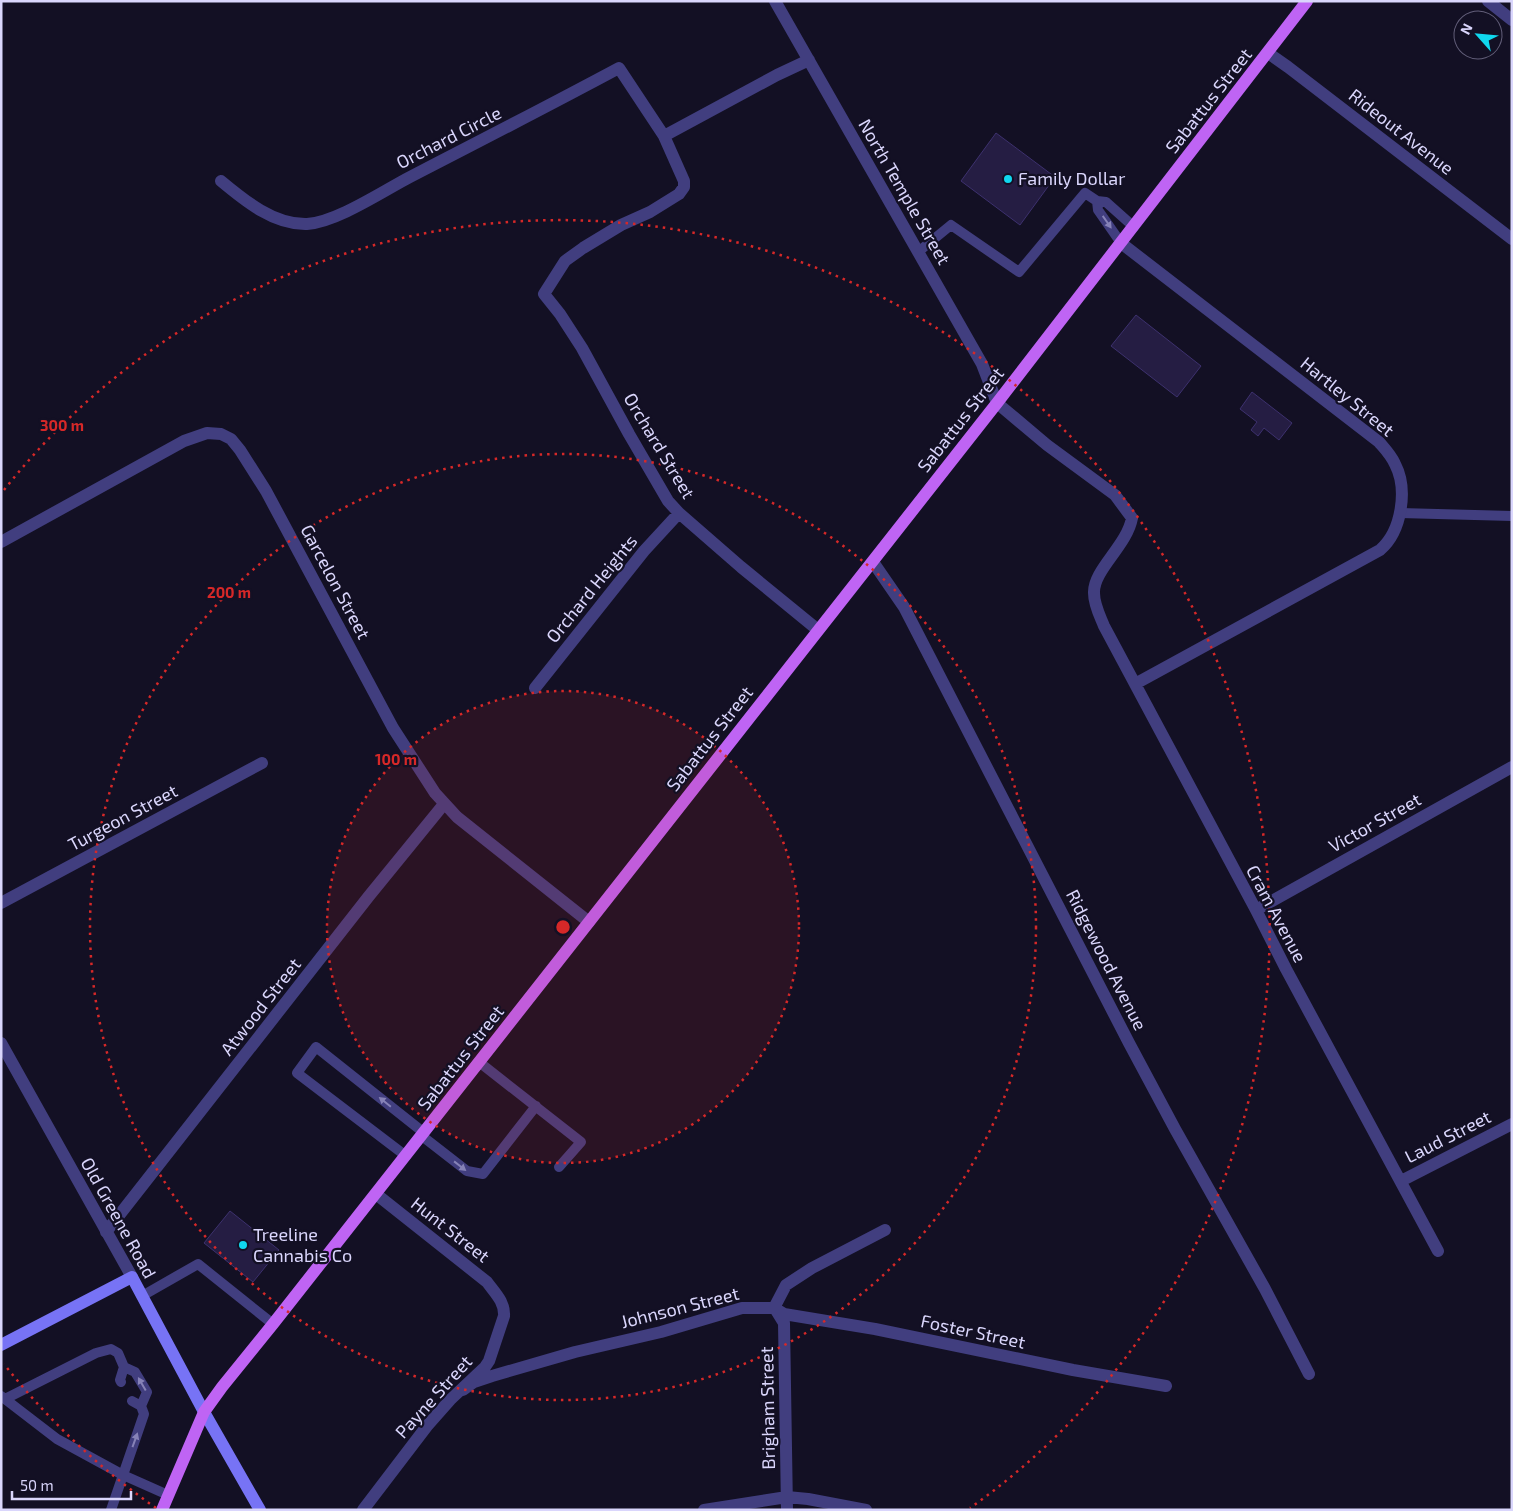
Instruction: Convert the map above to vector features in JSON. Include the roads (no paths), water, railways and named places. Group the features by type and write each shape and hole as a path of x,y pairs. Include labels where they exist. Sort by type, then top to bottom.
{"main road":[{"name":"Sabattus Street","path":"162,1510 204,1412 222,1387 873,562 1307,1"},
{"name":"Old Greene Road","path":"132,1278 204,1412 260,1510"},
{"path":"1,1345 132,1278"}],"street":[{"name":"North Temple Street","path":"775,1 982,364 997,403"},
{"path":"1488,1 1512,20"},
{"name":"Rideout Avenue","path":"1268,53 1512,239"},
{"path":"664,136 777,75 809,60"},
{"name":"Orchard Circle","path":"221,181 246,202 267,214 295,223 308,224 319,221 347,212 409,177 480,142 619,68 664,136 684,181 684,187 679,194 650,212 621,225 565,261 544,294"},
{"name":"Hartley Street","path":"1121,242 1379,442 1396,464 1402,493 1400,513 1394,529 1386,545 1380,550 1135,684"},
{"name":"Orchard Street","path":"544,294 560,314 582,348 668,501 679,513 741,567 818,630"},
{"name":"Cram Avenue","path":"997,403 1047,445 1114,495 1132,518 1130,528 1118,549 1095,581 1095,605 1104,626 1286,969 1438,1251"},
{"name":"Garcelon Street","path":"1,542 184,441 207,433 221,434 231,439 266,491 393,728 435,794 457,817 589,922"},
{"name":"Orchard Heights","path":"535,688 644,550 679,513"},
{"name":"Ridgewood Avenue","path":"873,562 904,607 1129,1043 1175,1130 1265,1288 1309,1374"},
{"name":"Turgeon Street","path":"1,903 262,763"},
{"name":"Victor Street","path":"1256,910 1512,767"},
{"name":"Atwood Street","path":"106,1232 369,896 444,804"},
{"name":"Old Greene Road","path":"1,1043 132,1278"},
{"name":"Laud Street","path":"1401,1181 1512,1124"},
{"name":"Hunt Street","path":"376,1194 487,1282 499,1298"},
{"path":"774,1308 786,1285 812,1268 884,1230"},
{"name":"Payne Street","path":"362,1510 427,1426 450,1400 463,1390 489,1362 504,1316 504,1309 499,1298"},
{"name":"Johnson Street","path":"463,1390 474,1382 575,1352 661,1332 742,1308 774,1308"},
{"name":"Foster Street","path":"774,1308 784,1314 875,1329 1073,1370 1166,1386"},
{"name":"Brigham Street","path":"774,1308 784,1323 787,1504"},
{"path":"704,1510 775,1498 787,1504 808,1499 866,1510"}],"lane":[{"path":"918,252 951,225 1019,272 1085,193 1097,201 1106,202 1134,227"},
{"path":"1097,201 1098,210 1121,242"},
{"path":"1400,513 1512,516"},
{"path":"406,1156 297,1073 316,1047 467,1171 483,1174 536,1106"},
{"path":"479,1062 581,1142 559,1167"},
{"path":"142,1296 198,1264 273,1324"},
{"path":"121,1382 124,1367 118,1353 111,1350 96,1352 3,1398 57,1439 123,1474 168,1495"},
{"path":"111,1510 144,1414 136,1403 147,1392 135,1372 124,1367"}],"place":[{"name":"Family Dollar","path":"1008,179"},
{"name":"Treeline Cannabis Co","path":"243,1245"}]}
